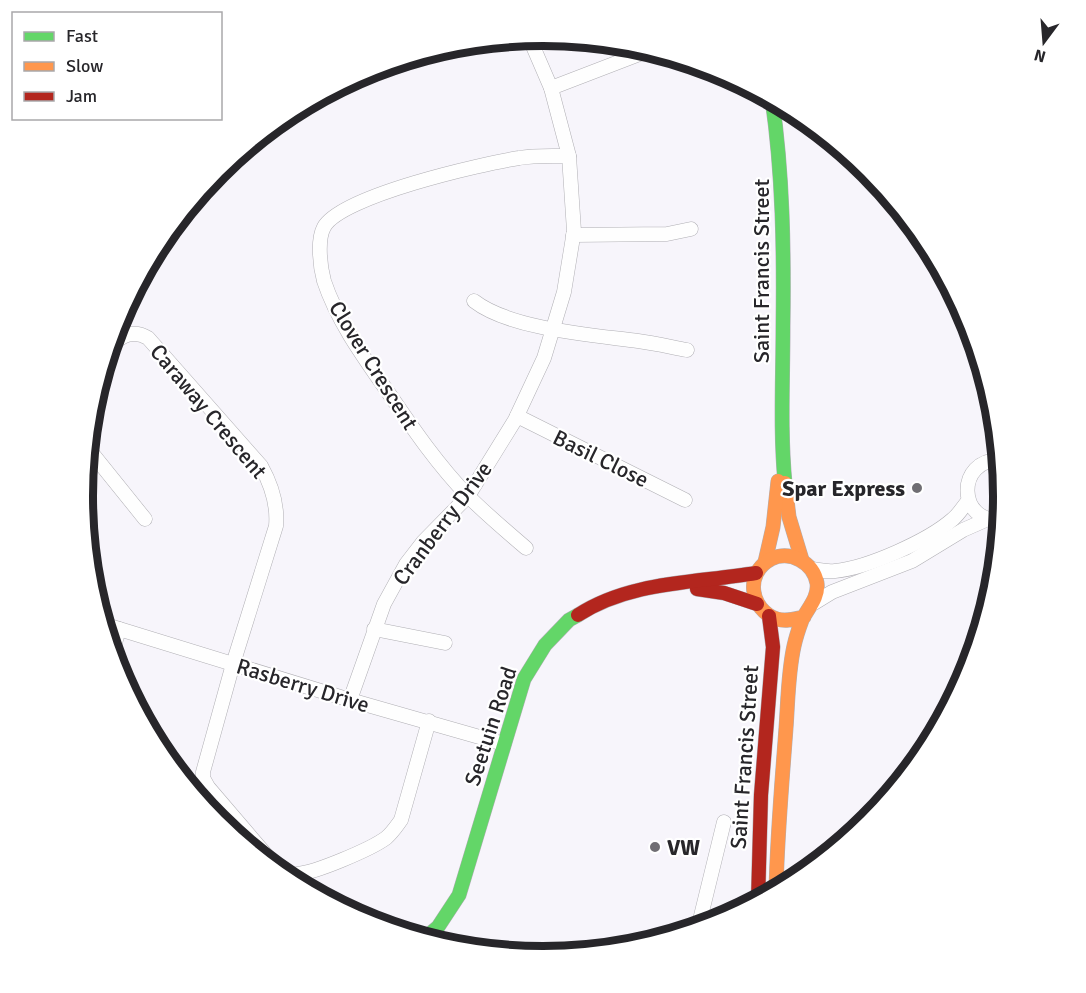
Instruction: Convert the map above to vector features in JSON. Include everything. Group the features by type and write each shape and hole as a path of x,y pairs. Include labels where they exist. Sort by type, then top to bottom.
{"street":[{"name":"Cranberry Drive","path":"350,700 384,604 406,564 423,542 468,496 517,416 533,385 564,292 573,235 569,156 551,88 533,46"},
{"path":"551,88 635,56"},
{"name":"Saint Francis Street","path":"773,110 782,182 783,443 790,526 817,584 814,603"},
{"name":"Clover Crescent","path":"468,496 426,446 349,334 324,279 320,239 323,228 336,213 355,204 433,177 521,158 569,156"},
{"path":"573,235 667,234 692,229"},
{"path":"474,301 485,310 498,315 553,330 687,350"},
{"name":"Caraway Crescent","path":"123,336 131,333 142,334 148,338 261,466 270,482 275,505 276,526 233,664 203,772 203,778 208,787 256,844"},
{"name":"Basil Close","path":"517,416 685,500"},
{"name":"Saint Francis Street","path":"757,604 752,588 773,527 783,443"},
{"path":"95,457 145,519"},
{"path":"991,462 983,463 975,469 969,478 967,488 968,501 979,515 992,519"},
{"path":"468,496 525,548"},
{"path":"660,586 723,580 760,568 773,558 783,556 831,572 847,570 879,559 932,534 954,519 968,501"},
{"path":"776,881 778,819 793,651 804,617 814,603 832,592 912,561 963,530 992,521"},
{"path":"660,586 724,593 757,604 768,616 779,620 804,617"},
{"name":"Seetuin Road","path":"432,932 438,927 459,895 524,679 532,664 558,629 592,603 624,592 660,586"},
{"name":"Saint Francis Street","path":"758,891 761,795 773,647 768,616"},
{"name":"Rasberry Drive","path":"112,627 350,700 504,744"},
{"path":"116,639 119,629"},
{"path":"374,629 445,643"},
{"name":"Caraway Crescent","path":"298,874 372,846 384,840 394,831 401,820 429,721"},
{"path":"700,918 724,822"}],"traffic: fast":[{"path":"773,110 782,213 782,425 785,483"},
{"path":"432,932 438,927 459,895 524,679 545,645 569,620 578,615"}],"traffic: slow":[{"path":"765,562 773,527 778,481"},
{"path":"785,483 789,517 802,560"},
{"path":"786,556 800,560 811,569 817,588 815,598 803,617 777,619 761,608 756,600 754,582 762,565 771,559 786,556"},
{"path":"777,881 790,666 803,617"}],"traffic: jam":[{"path":"578,615 598,604 641,589 756,573"},
{"path":"697,589 724,593 757,604"},
{"path":"758,891 761,795 773,647 769,616"}],"place":[{"name":"Spar Express","path":"917,488"},
{"name":"VW","path":"655,847"}]}
